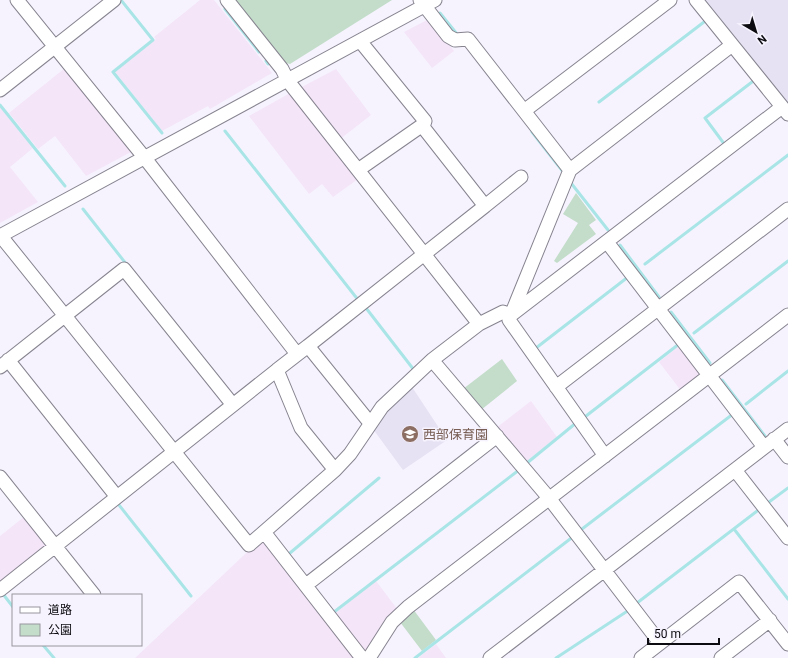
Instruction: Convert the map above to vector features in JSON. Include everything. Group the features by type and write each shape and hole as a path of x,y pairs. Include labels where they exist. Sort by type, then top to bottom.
{"street":[{"path":"17,0 144,157 297,354"},
{"path":"0,90 114,0"},
{"path":"227,0 479,324"},
{"path":"524,111 670,0"},
{"path":"511,315 607,242 785,111 696,0"},
{"path":"511,315 503,312 479,324 432,360 382,408 370,423 350,454 249,545 173,453 0,235 360,41 426,2 448,36 455,40 468,39 570,170"},
{"path":"360,41 416,109 425,121 423,127 485,206"},
{"path":"605,456 509,320 570,170 732,45"},
{"path":"358,170 424,124"},
{"path":"0,590 521,177"},
{"path":"556,386 788,209"},
{"path":"607,242 764,447"},
{"path":"117,497 4,364 124,268 233,405"},
{"path":"369,658 392,622 408,607 788,315"},
{"path":"308,346 370,423"},
{"path":"432,360 549,498 660,643"},
{"path":"277,370 301,428 334,470"},
{"path":"490,658 788,429"},
{"path":"306,585 497,436"},
{"path":"774,439 788,457"},
{"path":"735,470 788,538"},
{"path":"0,477 93,594"},
{"path":"264,532 362,658"},
{"path":"641,658 739,582 788,644"},
{"path":"721,658 770,620"}],"shaded area":[{"path":"200,0 214,0 272,73 210,109 208,106 162,131 115,72 156,39 154,37"},
{"path":"702,0 788,0 788,107"},
{"path":"429,19 454,51 432,68 404,32"},
{"path":"65,68 131,152 86,176 55,136 38,149 9,113"},
{"path":"336,69 371,115 339,140 298,89"},
{"path":"290,93 358,179 333,197 322,184 309,194 249,116"},
{"path":"0,107 33,148 10,167 38,202 0,223"},
{"path":"680,345 701,372 701,377 682,392 659,362"},
{"name":"西部保育園","path":"412,387 447,440 403,470 373,429 382,413"},
{"path":"531,401 557,437 525,463 496,428"},
{"path":"24,517 47,546 0,582 0,536"},
{"path":"259,541 268,543 356,658 135,658"},
{"path":"376,581 398,610 366,653 362,652 334,614"},
{"path":"436,644 446,658 418,658"}],"green space":[{"path":"235,0 392,0 290,64 286,63"},
{"path":"576,193 596,220 589,225 596,234 557,263 554,261 578,223 563,214"},
{"path":"502,359 517,381 481,410 463,389"},
{"path":"413,609 436,640 422,651 400,622"}],"waterway":[{"path":"121,0 153,40 113,72 162,133"},
{"path":"225,9 259,52"},
{"path":"440,13 457,34"},
{"path":"599,102 704,22"},
{"path":"725,145 705,118 752,82"},
{"path":"0,105 65,186"},
{"path":"225,131 359,301"},
{"path":"532,132 564,173"},
{"path":"645,264 788,155"},
{"path":"571,183 608,230"},
{"path":"83,209 127,265"},
{"path":"620,245 659,297"},
{"path":"694,333 788,261"},
{"path":"536,348 628,277"},
{"path":"366,308 414,370"},
{"path":"671,312 710,363"},
{"path":"586,416 679,344"},
{"path":"746,404 788,371"},
{"path":"722,380 765,436"},
{"path":"582,529 733,414"},
{"path":"527,463 576,423"},
{"path":"334,612 519,470"},
{"path":"290,553 379,478"},
{"path":"769,502 788,488"},
{"path":"119,505 191,596"},
{"path":"637,603 761,508"},
{"path":"734,529 788,599"},
{"path":"415,658 574,536"},
{"path":"3,594 12,606"},
{"path":"556,658 629,610"},
{"path":"44,646 54,658"}],"place":[{"name":"西部保育園","path":"410,434"}]}
